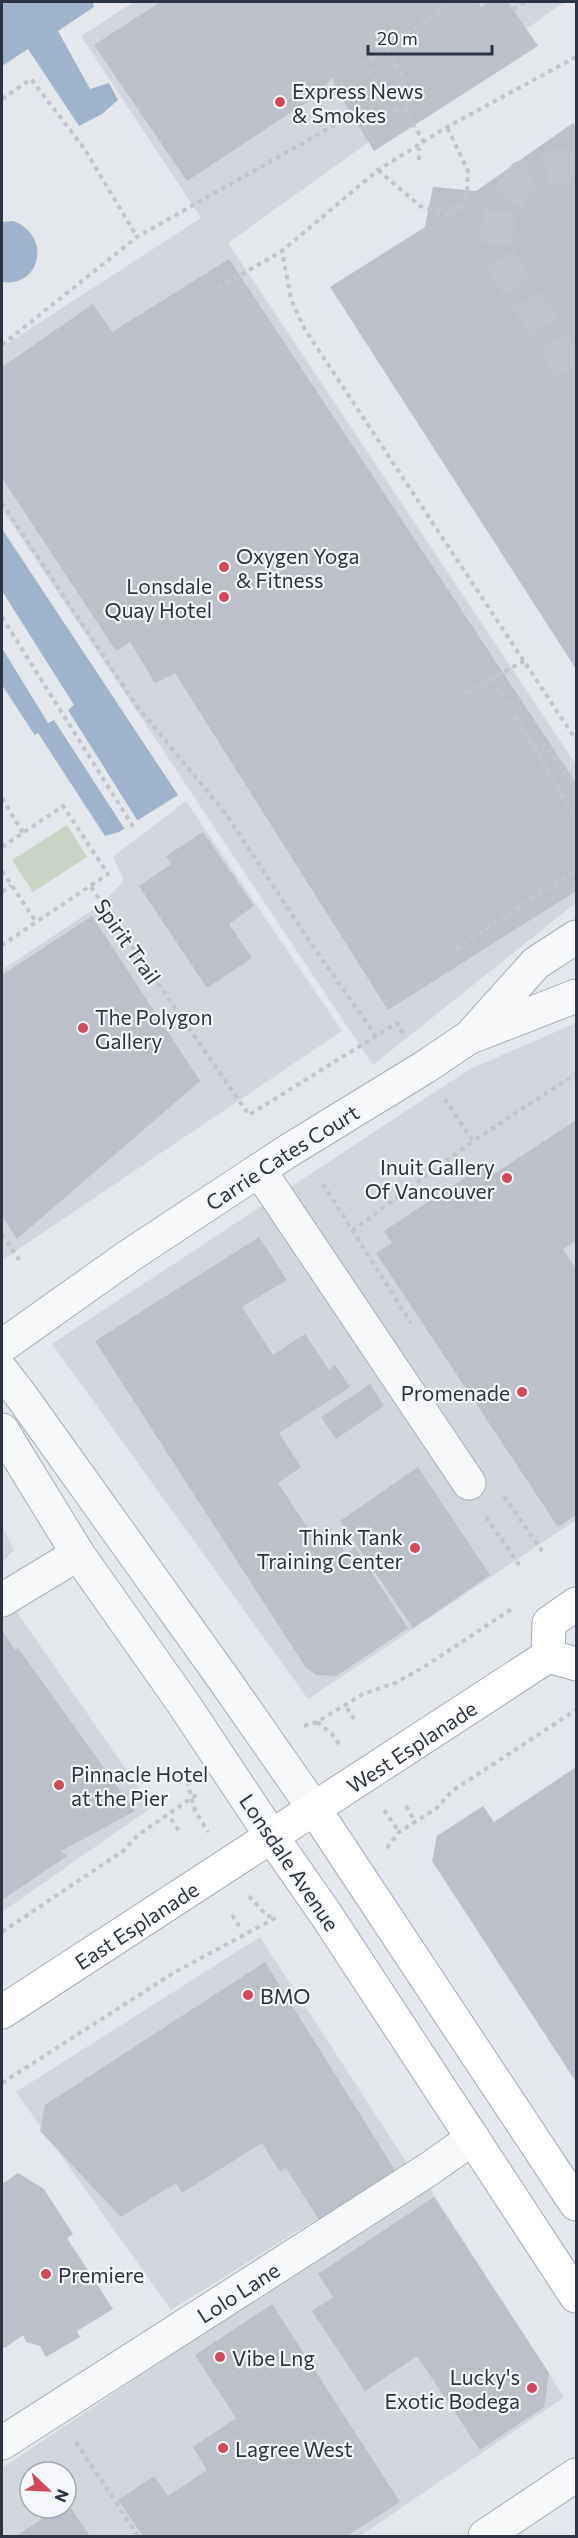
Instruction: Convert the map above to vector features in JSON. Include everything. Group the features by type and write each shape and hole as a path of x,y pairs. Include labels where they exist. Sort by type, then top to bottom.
{"main road":[{"name":"West Esplanade","path":"272,1837 562,1660 549,1623 576,1604"},
{"path":"315,1810 576,2204"},
{"name":"East Esplanade","path":"2,2012 272,1837"},
{"name":"Lonsdale Avenue","path":"272,1837 576,2296"}],"street":[{"path":"468,1038 536,963 576,937"},
{"name":"Carrie Cates Court","path":"2,1346 129,1256 259,1170 468,1038 576,996"},
{"path":"259,1170 475,1497"},
{"path":"2,1371 216,1668 315,1810"},
{"name":"Lonsdale Avenue","path":"2,1430 78,1554 183,1703 272,1837"},
{"path":"2,1600 78,1554"},
{"name":"Lolo Lane","path":"2,2443 429,2169 473,2138"},
{"path":"485,2536 576,2475"}],"path":[{"path":"406,113 399,109 387,114 372,110 366,100 366,93 376,81 365,63 453,2"},
{"path":"515,8 525,2"},
{"path":"386,49 400,72 406,113 424,142"},
{"path":"218,288 282,251 378,170 447,127 576,57"},
{"path":"2,99 31,79 84,148 137,237"},
{"path":"2,345 137,237 352,115"},
{"path":"378,170 420,206 447,214 459,209 467,197 468,171 447,127"},
{"path":"419,160 420,148"},
{"path":"459,198 459,209"},
{"path":"450,207 459,209"},
{"path":"282,251 291,299 304,328 576,740"},
{"path":"2,503 136,705 226,814 312,945 376,1036"},
{"path":"2,616 134,828"},
{"path":"457,697 524,661"},
{"path":"492,678 576,818"},
{"path":"534,747 543,743 576,788"},
{"path":"2,798 23,833"},
{"path":"2,847 63,806 108,874 90,888"},
{"path":"456,949 576,870"},
{"path":"2,871 36,922"},
{"path":"2,892 11,885"},
{"name":"Spirit Trail","path":"2,945 90,888 249,1115 397,1023"},
{"path":"352,1231 473,1141 576,1074"},
{"path":"445,1098 473,1141"},
{"path":"2,1234 20,1261"},
{"path":"503,1494 542,1551"},
{"path":"475,1497 520,1566"},
{"path":"300,1728 316,1722 363,1694 395,1683 424,1667 519,1604"},
{"path":"347,1708 354,1719"},
{"path":"380,1855 399,1832 437,1808 452,1791 576,1710"},
{"path":"316,1722 332,1734"},
{"path":"2,1932 123,1851 138,1835 200,1792"},
{"path":"406,1806 413,1818"},
{"path":"389,1817 399,1832"},
{"path":"171,1819 179,1831"},
{"path":"255,1904 267,1916 277,1917"},
{"path":"2,2083 175,1972 286,1912"},
{"path":"232,1915 241,1929"},
{"path":"54,2409 138,2536"}],"shaded area":[{"path":"134,2 564,2 228,243 576,765 576,903 373,1065 2,509 2,347 201,218 81,36"},
{"path":"186,801 342,1031 2,1260 2,970 103,903 124,880 113,857"},
{"path":"576,1023 576,1520 308,1699 52,1344 470,1069"},
{"path":"2,1526 14,1550 2,1562"},
{"name":"Pinnacle Hotel at the Pier","path":"10,1602 152,1807 2,1912 2,1609"},
{"path":"260,1937 407,2163 171,2310 16,2092"},
{"path":"427,2184 564,2397 360,2536 2,2536 2,2468"}],"green space":[{"path":"67,825 87,857 33,892 12,860"}],"water":[{"path":"2,2 93,2 94,7 58,31 90,89 109,83 118,100 102,114 79,126 28,49 2,66"},
{"path":"13,221 25,228 33,237 37,248 37,259 33,269 26,277 15,282 2,282 2,222"},
{"path":"2,529 178,795 119,832 105,836 38,733 2,757"}],"pier":[{"path":"2,591 74,705 68,710 139,823 126,831 54,720 48,723 2,648"},
{"path":"2,685 36,737 2,760"}],"building":[{"path":"160,2 478,2 481,7 489,2 508,2 538,46 374,151 334,86 333,77 316,96 187,181 94,45"},
{"path":"573,123 576,128 576,669 330,287 425,227 433,187 476,191"},
{"path":"229,259 576,783 576,891 388,1010 175,673 155,683 130,642 116,651 2,478 2,367 93,304 112,332"},
{"path":"203,832 254,906 229,924 252,958 207,988 139,886 171,864 166,856"},
{"name":"The Polygon Gallery","path":"92,916 200,1081 17,1239 2,1216 2,975"},
{"name":"Promenade","path":"576,1120 576,1241 563,1249 576,1269 576,1515 558,1527 376,1253 392,1243 384,1231 487,1163 494,1174"},
{"path":"259,1237 287,1280 242,1307 273,1355 305,1334 329,1370 335,1365 350,1387 279,1433 301,1467 278,1483 313,1536 329,1527 346,1553 355,1547 408,1628 336,1676 317,1675 306,1668 95,1341"},
{"path":"370,1384 384,1406 336,1439 321,1417"},
{"name":"Think Tank Training Center","path":"418,1467 490,1575 413,1628 340,1521"},
{"name":"Pinnacle Hotel at the Pier","path":"2,1630 15,1650 18,1648 135,1811 61,1851 67,1856 2,1900"},
{"path":"576,1767 576,2082 432,1861 437,1836 483,1806 494,1822"},
{"path":"265,1962 398,2175 321,2223 286,2168 280,2172 262,2143 182,2193 176,2183 121,2217 40,2131 45,2105"},
{"name":"Premiere","path":"18,2173 44,2189 73,2234 67,2238 113,2309 77,2331 80,2337 46,2357 40,2346 26,2342 23,2335 5,2348 2,2346 2,2184"},
{"path":"434,2197 549,2373 544,2407 480,2450 417,2356 365,2391 312,2311 333,2297 318,2274"},
{"path":"272,2304 400,2502 347,2536 143,2536 118,2500 154,2476 168,2496 207,2470 193,2447 236,2418 195,2355"},
{"path":"78,2518 90,2536 16,2536 40,2520"}],"tunnel":[{"path":"576,172 561,165 523,177 499,210 496,253 576,378"}],"place":[{"name":"Express News & Smokes","path":"280,102"},
{"name":"Oxygen Yoga & Fitness","path":"224,567"},
{"name":"Lonsdale Quay Hotel","path":"224,597"},
{"name":"The Polygon Gallery","path":"83,1028"},
{"name":"Inuit Gallery Of Vancouver","path":"507,1178"},
{"name":"Promenade","path":"522,1392"},
{"name":"Think Tank Training Center","path":"415,1548"},
{"name":"Pinnacle Hotel at the Pier","path":"59,1785"},
{"name":"BMO","path":"248,1995"},
{"name":"Premiere","path":"46,2274"},
{"name":"Vibe Lng","path":"220,2357"},
{"name":"Lucky's Exotic Bodega","path":"532,2388"},
{"name":"Lagree West","path":"223,2448"}]}
